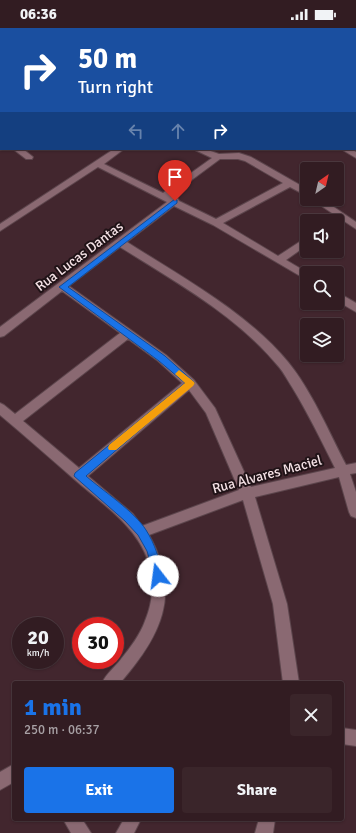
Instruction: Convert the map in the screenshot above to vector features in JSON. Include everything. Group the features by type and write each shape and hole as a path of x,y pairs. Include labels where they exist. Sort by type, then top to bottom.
{"street":[{"path":"18,150 29,157"},
{"path":"0,228 119,150"},
{"path":"200,150 218,157 240,156 248,159 300,189"},
{"path":"347,150 356,155"},
{"path":"164,196 218,157"},
{"path":"98,164 175,201 216,223 300,273"},
{"path":"216,223 290,183"},
{"name":"Rua Lucas Dantas","path":"0,333 63,287 175,201"},
{"path":"327,206 356,226"},
{"path":"344,221 348,220"},
{"path":"121,243 155,263 239,321 284,365 310,406 342,471 356,512"},
{"path":"279,260 300,245"},
{"path":"63,287 162,358 190,383 211,411 247,493 280,604 292,681"},
{"path":"344,300 356,308"},
{"path":"15,420 128,333"},
{"path":"79,476 190,383"},
{"path":"0,408 128,518 141,532 151,550 158,576 159,604 151,628 138,650 112,681"},
{"name":"Rua Alvares Maciel","path":"141,532 247,493 356,468"},
{"path":"344,736 356,738"},
{"path":"0,782 12,773"},
{"path":"73,821 82,833"},
{"path":"125,833 132,821"},
{"path":"264,833 267,821"}],"slow traffic":[{"path":"113,448 190,383 179,374"}],"route":[{"path":"158,576 151,550 141,532 128,518 79,476 190,383 162,358 63,287 175,201"}]}
